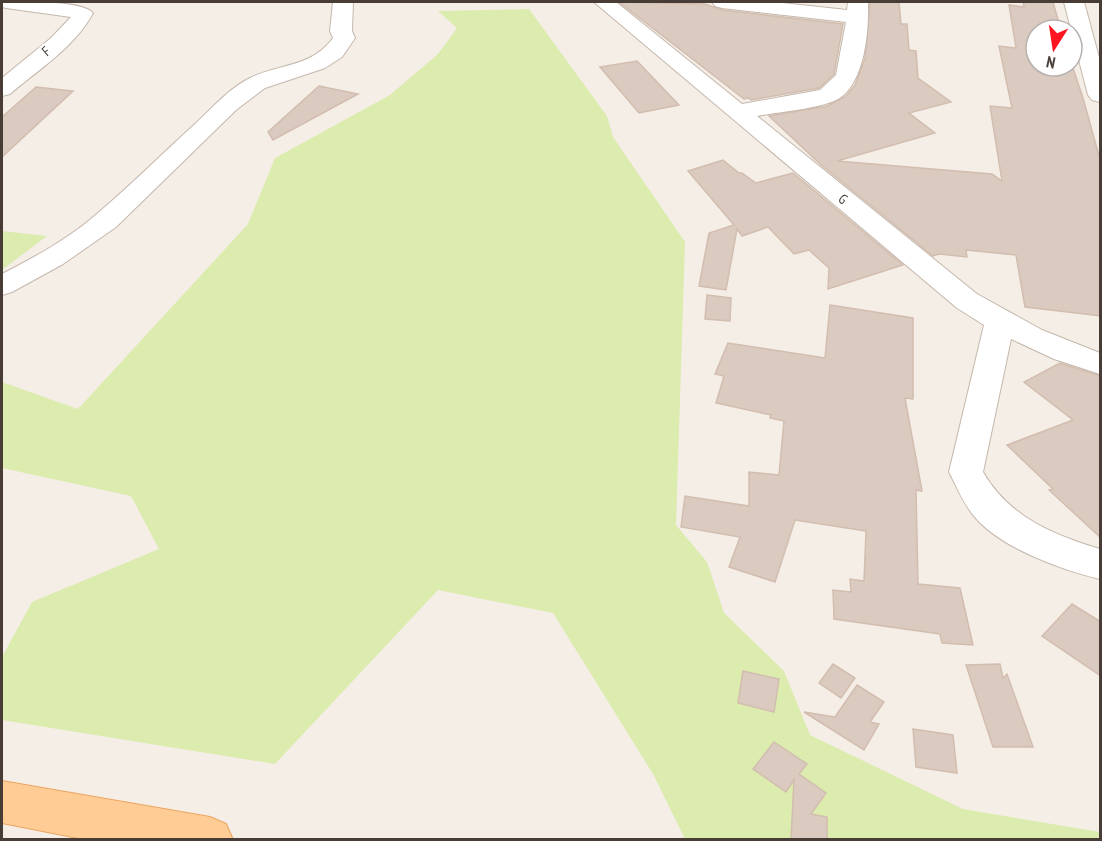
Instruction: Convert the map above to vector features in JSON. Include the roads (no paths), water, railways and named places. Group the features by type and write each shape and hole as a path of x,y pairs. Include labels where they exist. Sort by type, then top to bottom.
{"main road":[{"path":"2,802 210,840"}],"street":[{"name":"F","path":"2,89 67,33 89,8 6,2"},
{"path":"2,286 53,258 106,221 228,105 257,82 295,72 334,52 344,38 341,31 343,2"},
{"name":"G","path":"604,2 940,279 999,323 1035,340 1101,364"},
{"path":"722,2 858,9 856,33 847,75 827,96 738,112"},
{"path":"1074,2 1101,95"},
{"path":"999,323 966,472 989,510 1018,530 1066,554 1101,564"}]}
